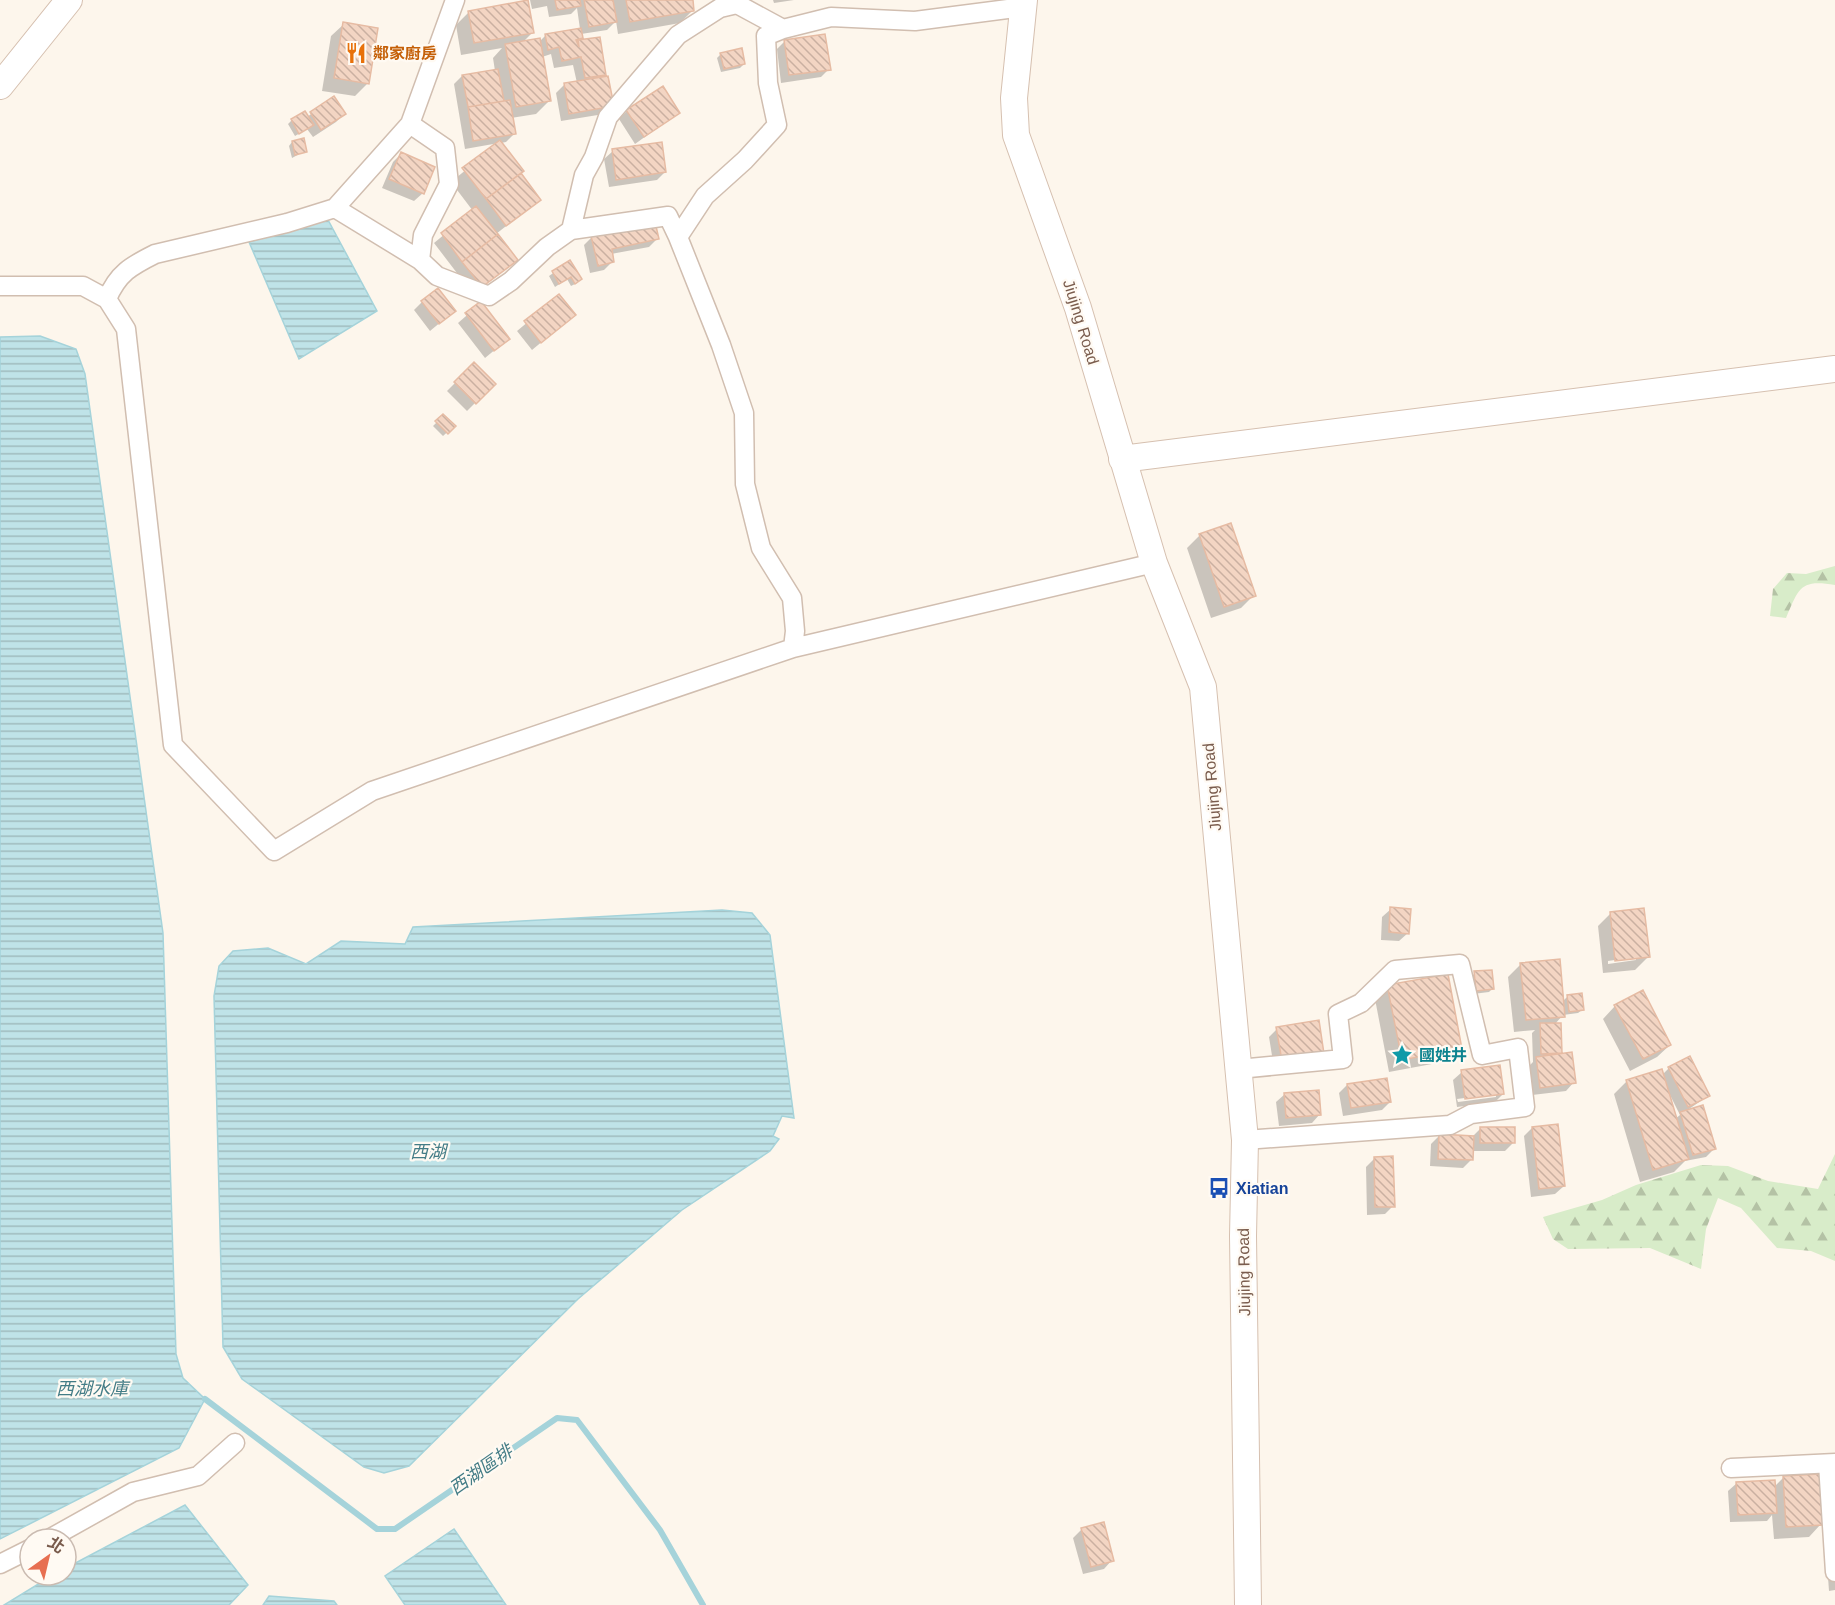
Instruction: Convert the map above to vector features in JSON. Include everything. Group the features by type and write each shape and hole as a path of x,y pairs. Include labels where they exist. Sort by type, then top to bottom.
{"main road":[{"path":"0,86 69,0"},
{"name":"Jiujing Road","path":"1027,7 1014,98 1016,135 1078,308 1154,563 1203,687 1245,1140 1243,1236 1248,1605"},
{"path":"1122,459 1835,369"}],"street":[{"path":"108,299 116,280 135,263 155,254 287,223 335,208 410,124 455,0"},
{"path":"571,230 584,175 594,157 608,117 678,36 720,8 737,4 783,28"},
{"path":"678,237 705,196 746,160 777,125 768,83 766,36 783,28 831,17 915,21 1027,7"},
{"path":"410,124 445,148 448,184 423,235 420,261"},
{"path":"335,208 420,261 437,276 489,296 511,281 547,246 571,230 668,216 721,345 744,413 745,484 761,548 792,598 795,631 793,648"},
{"path":"0,286 83,286 108,299 126,329 172,744 274,851 372,791 793,648 1154,563"},
{"path":"1239,1069 1343,1059 1338,1014 1361,1004 1395,970 1460,964 1482,1055 1518,1048 1525,1107 1471,1114 1450,1125 1245,1140"},
{"path":"71,1527 134,1492 198,1476 235,1443"},
{"path":"1731,1468 1832,1464 1835,1572"},
{"path":"0,1564 18,1555"}],"green space":[{"path":"1835,566 1835,585 1814,583 1808,585 1802,588 1794,599 1786,618 1770,616 1773,589 1787,573 1806,574"},
{"path":"1835,1154 1835,1261 1811,1251 1777,1248 1741,1208 1718,1198 1706,1229 1701,1269 1650,1248 1568,1249 1553,1239 1543,1217 1602,1200 1636,1185 1701,1165 1728,1166 1768,1181 1818,1189"}],"water":[{"path":"327,218 377,311 299,359 249,242"},
{"name":"西湖水庫","path":"40,336 76,349 85,374 163,933 176,1354 183,1378 205,1399 179,1448 24,1527 18,1527 18,1530 0,1539 0,337"},
{"name":"西湖","path":"722,910 752,913 770,935 794,1118 782,1116 773,1136 779,1139 770,1151 682,1210 578,1299 409,1466 384,1473 364,1467 242,1379 223,1347 214,996 219,966 233,951 268,948 306,964 341,941 405,944 413,927"},
{"path":"185,1505 248,1585 229,1605 4,1605 33,1587 78,1587 78,1562"},
{"path":"454,1529 506,1605 405,1605 385,1576"},
{"path":"269,1596 334,1601 337,1605 263,1605"}],"building":[{"path":"528,0 534,33 474,43 468,11"},
{"path":"555,0 580,0 581,6 557,10"},
{"path":"584,0 613,0 617,22 589,27"},
{"path":"626,0 693,0 694,11 630,22"},
{"name":"鄰家廚房","path":"343,22 378,28 369,84 334,78"},
{"path":"581,28 583,38 576,40 579,47 578,40 600,37 606,75 585,78 581,57 562,61 559,47 548,50 545,34"},
{"path":"825,34 831,70 789,75 784,40"},
{"path":"540,38 551,101 516,107 505,44"},
{"path":"742,48 745,64 724,69 720,53"},
{"path":"498,69 504,101 468,107 462,75"},
{"path":"608,76 614,106 569,114 564,83"},
{"path":"663,86 680,113 644,137 626,110"},
{"path":"334,96 346,114 321,130 310,112"},
{"path":"510,100 516,134 473,141 468,107"},
{"path":"305,111 314,125 299,134 291,119"},
{"path":"304,138 307,152 295,155 292,141"},
{"path":"500,140 524,171 486,199 462,168"},
{"path":"662,142 666,172 616,180 612,149"},
{"path":"401,152 435,167 424,194 389,179"},
{"path":"521,173 541,200 506,226 486,199"},
{"path":"476,206 498,234 462,262 441,233"},
{"path":"655,222 659,239 612,249 614,262 598,266 591,236"},
{"path":"498,234 518,260 482,287 462,262"},
{"path":"570,260 582,279 575,284 571,277 559,284 552,271"},
{"path":"438,288 456,311 439,324 421,301"},
{"path":"559,294 576,315 541,343 524,321"},
{"path":"481,301 510,339 494,351 465,313"},
{"path":"474,362 496,384 476,404 454,382"},
{"path":"443,414 456,426 448,434 435,421"},
{"path":"1231,523 1256,596 1224,607 1199,534"},
{"path":"1390,907 1411,909 1409,934 1389,932"},
{"path":"1644,908 1650,957 1615,961 1610,912"},
{"path":"1560,959 1565,1017 1526,1020 1520,963"},
{"path":"1492,970 1494,989 1476,991 1474,971"},
{"path":"1448,974 1462,1049 1402,1060 1387,985"},
{"path":"1643,990 1671,1045 1643,1059 1614,1005"},
{"path":"1582,993 1584,1010 1569,1012 1567,995"},
{"path":"1319,1020 1324,1054 1282,1061 1276,1027"},
{"path":"1540,1023 1561,1023 1562,1053 1541,1054"},
{"path":"1572,1052 1576,1083 1540,1088 1536,1057"},
{"path":"1690,1056 1710,1096 1688,1107 1668,1067"},
{"path":"1500,1065 1504,1094 1465,1099 1461,1070"},
{"path":"1662,1069 1689,1159 1653,1170 1626,1080"},
{"path":"1387,1078 1391,1102 1351,1108 1347,1084"},
{"path":"1319,1090 1321,1115 1286,1118 1284,1093"},
{"path":"1703,1105 1716,1149 1693,1155 1680,1112"},
{"path":"1558,1124 1565,1186 1539,1189 1532,1127"},
{"path":"1480,1127 1515,1127 1515,1143 1480,1143"},
{"path":"1439,1134 1474,1136 1473,1160 1438,1159"},
{"path":"1393,1156 1395,1207 1375,1207 1374,1157"},
{"path":"1820,1474 1823,1525 1786,1527 1783,1476"},
{"path":"1775,1480 1777,1513 1738,1515 1736,1482"},
{"path":"1104,1522 1114,1561 1091,1567 1081,1528"}],"waterway":[{"name":"西湖區排","path":"205,1399 377,1529 395,1529 557,1418 577,1420 660,1530 703,1605"}],"place":[{"name":"鄰家廚房","path":"356,53"},
{"name":"國姓井","path":"1402,1055"},
{"name":"Xiatian","path":"1219,1188"}]}
